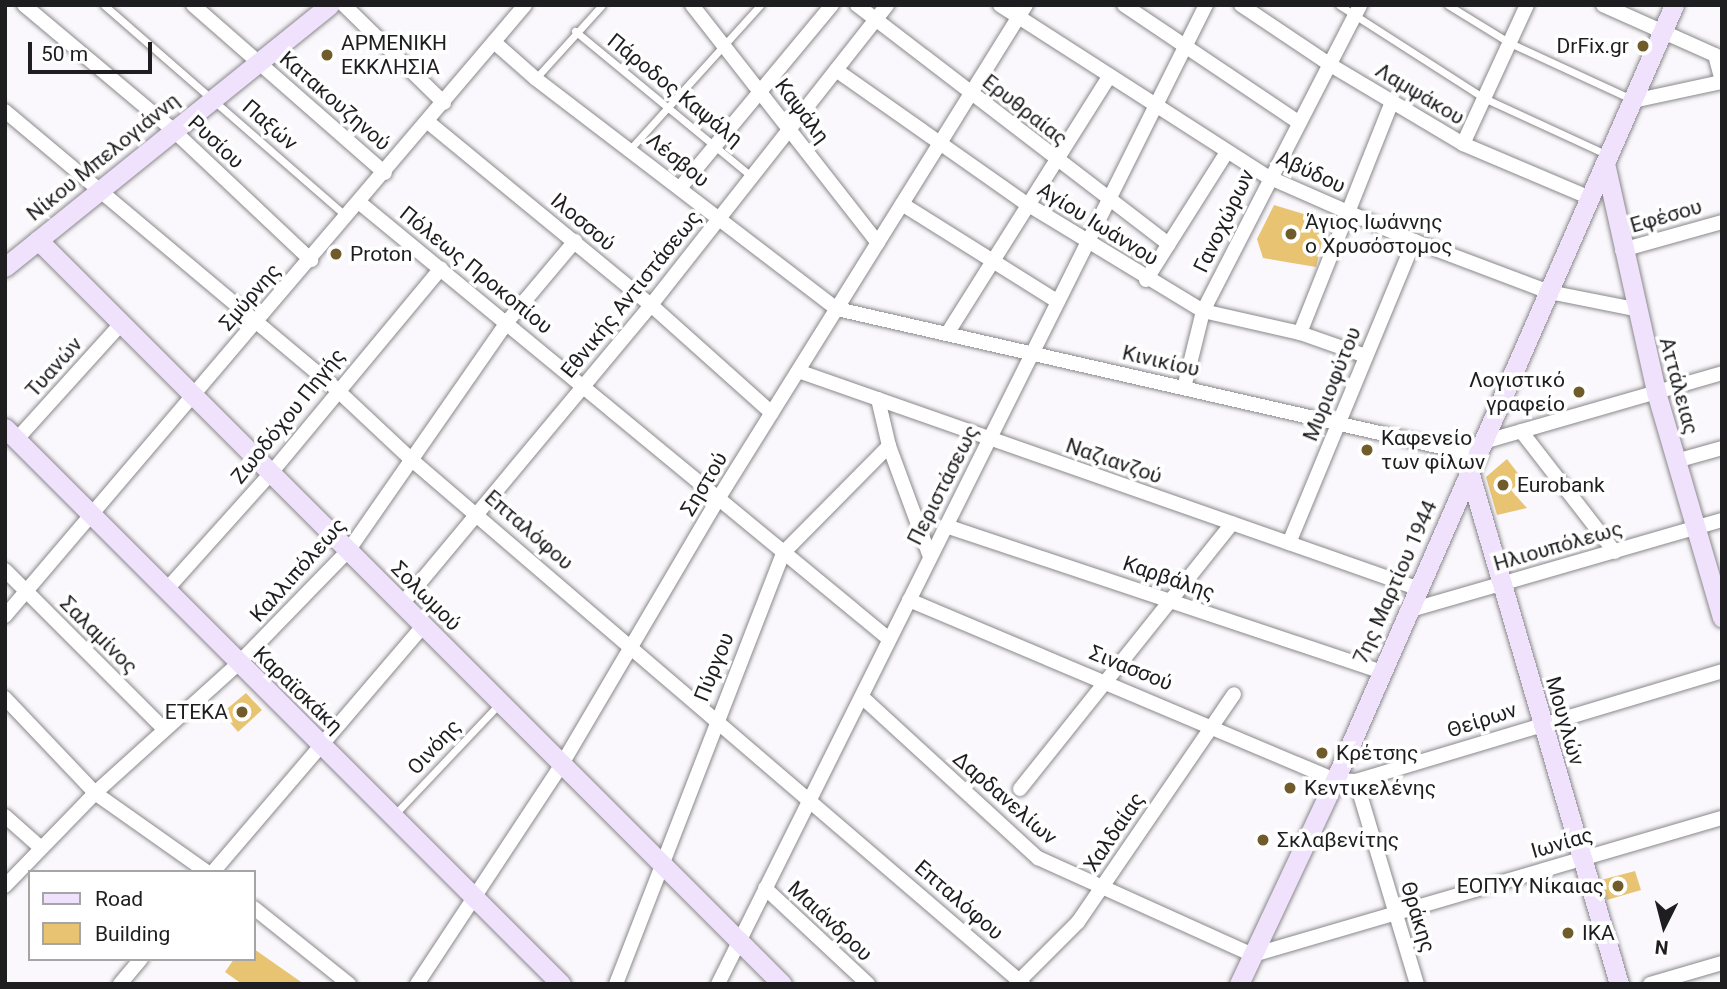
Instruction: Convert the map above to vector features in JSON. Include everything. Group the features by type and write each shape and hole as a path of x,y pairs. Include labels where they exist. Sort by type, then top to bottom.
{"street":[{"name":"Ρυσίου","path":"24,5 173,130 311,260"},
{"name":"Κατακουζηνού","path":"193,5 385,173"},
{"name":"Νίκου Μπελογιάννη","path":"5,267 98,189 330,5"},
{"path":"344,5 444,103"},
{"name":"Σμύρνης","path":"5,616 348,218 525,5"},
{"name":"Καψάλη","path":"692,5 727,45 789,130 878,243"},
{"path":"680,188 832,5"},
{"name":"Ερυθραίας","path":"857,5 874,21 1055,160 1170,243"},
{"name":"Εθνικής Αντιστάσεως","path":"402,604 480,515 651,305 887,5"},
{"name":"Αβύδου","path":"1000,5 1022,11 1108,78 1268,177 1414,241 1549,292 1635,309"},
{"path":"1124,5 1298,122"},
{"name":"Περιστάσεως","path":"718,984 1206,5"},
{"name":"Λαμψάκου","path":"1241,5 1329,64 1463,144 1590,198"},
{"path":"1463,144 1527,5"},
{"path":"1603,5 1715,55 1722,81 1633,100"},
{"name":"7ης Μαρτίου 1944","path":"1239,984 1335,780 1380,671 1675,5"},
{"name":"Γανοχώρων","path":"1184,388 1203,311 1268,177 1357,10"},
{"name":"Σηστού","path":"416,984 472,894 562,764 718,499 1022,11"},
{"name":"Λέσβου","path":"494,42 536,79 631,148 836,309"},
{"name":"Αγίου Ιωάννου","path":"836,70 1027,204 1146,280 1203,311 1300,333 1366,356"},
{"path":"947,334 1108,78"},
{"path":"1300,333 1392,102"},
{"name":"Επταλόφου","path":"8,119 98,189 336,389 413,461 480,515 1020,983"},
{"name":"Ιλοσσού","path":"428,122 651,305 772,413"},
{"path":"1146,280 1227,152"},
{"name":"Αττάλειας","path":"1607,159 1635,309 1656,392 1721,616"},
{"name":"Πόλεως Προκοπίου","path":"360,203 889,639"},
{"path":"902,204 1058,302"},
{"name":"Εφέσου","path":"1622,250 1722,222"},
{"name":"Σολωμού","path":"38,240 782,984"},
{"name":"Καλλιπόλεως","path":"5,886 95,793 239,664 348,551 507,322 575,241"},
{"name":"Μυριοφύτου","path":"1289,544 1414,241"},
{"name":"Ζωοδόχου Πηγής","path":"167,589 271,473 336,389 441,268"},
{"name":"Κινικίου","path":"836,309 1475,456"},
{"name":"Τυανών","path":"11,433 121,324"},
{"name":"Ναζιανζού","path":"798,371 1417,588"},
{"path":"1475,456 1521,431 1722,373"},
{"path":"878,399 889,446 930,557"},
{"path":"1521,431 1615,552"},
{"name":"Καραϊσκάκη","path":"11,433 561,984"},
{"name":"Πύργου","path":"616,984 715,720 783,553 889,446"},
{"path":"1676,461 1722,448"},
{"name":"Μουγλών","path":"1475,456 1501,584 1619,984"},
{"name":"Ηλιουπόλεως","path":"1407,611 1722,520"},
{"path":"1020,789 1232,523"},
{"name":"Καρβάλης","path":"946,526 1380,671"},
{"name":"Σαλαμίνος","path":"5,570 164,729"},
{"name":"Σινασσού","path":"909,600 1213,725 1335,780"},
{"path":"216,870 423,626"},
{"name":"Θείρων","path":"1335,780 1356,781 1722,671"},
{"name":"Χαλδαίας","path":"1020,983 1059,944 1101,889 1234,694"},
{"name":"Δαρδανελίων","path":"862,697 1038,858 1101,889 1252,955"},
{"path":"5,698 95,793 204,870"},
{"name":"Θράκης","path":"1356,781 1417,984"},
{"path":"5,816 40,847"},
{"name":"Ιωνίας","path":"1252,955 1722,818"},
{"name":"Μαιάνδρου","path":"765,888 868,984"},
{"path":"256,910 349,984"},
{"path":"120,984 139,961"},
{"path":"1650,984 1722,964"}],"lane":[{"name":"Παξών","path":"104,5 348,218"},
{"path":"536,79 575,31 602,5"},
{"path":"631,148 727,45 760,5"},
{"path":"1339,5 1357,10 1484,98 1607,159"},
{"path":"1448,5 1510,43 1633,100"},
{"name":"Πάροδος Καψάλη","path":"575,31 752,177"},
{"name":"Οινόης","path":"393,816 500,702"}],"building":[{"name":"Άγιος Ιωάννης ο Χρυσόστομος","path":"1274,205 1327,221 1316,267 1263,258 1257,239"},
{"name":"Eurobank","path":"1507,459 1523,480 1511,490 1527,508 1497,515 1486,477"},
{"name":"ΕΤΕΚΑ","path":"246,693 262,710 238,732 222,713"},
{"name":"ΕΟΠΥΥ Νίκαιας","path":"1635,871 1641,890 1607,900 1601,880"},
{"path":"256,950 304,984 242,984 225,972 233,961 256,961"}],"place":[{"name":"DrFix.gr","path":"1643,46"},
{"name":"ΑΡΜΕΝΙΚΗ ΕΚΚΛΗΣΙΑ","path":"327,55"},
{"name":"Άγιος Ιωάννης ο Χρυσόστομος","path":"1291,234"},
{"name":"Proton","path":"336,254"},
{"name":"Λογιστικό γραφείο","path":"1579,392"},
{"name":"Καφενείο των φίλων","path":"1367,450"},
{"name":"Eurobank","path":"1503,485"},
{"name":"ΕΤΕΚΑ","path":"242,712"},
{"name":"Κρέτσης","path":"1322,753"},
{"name":"Κεντικελένης","path":"1290,788"},
{"name":"Σκλαβενίτης","path":"1263,840"},
{"name":"ΕΟΠΥΥ Νίκαιας","path":"1618,886"},
{"name":"ΙΚΑ","path":"1568,933"}]}
